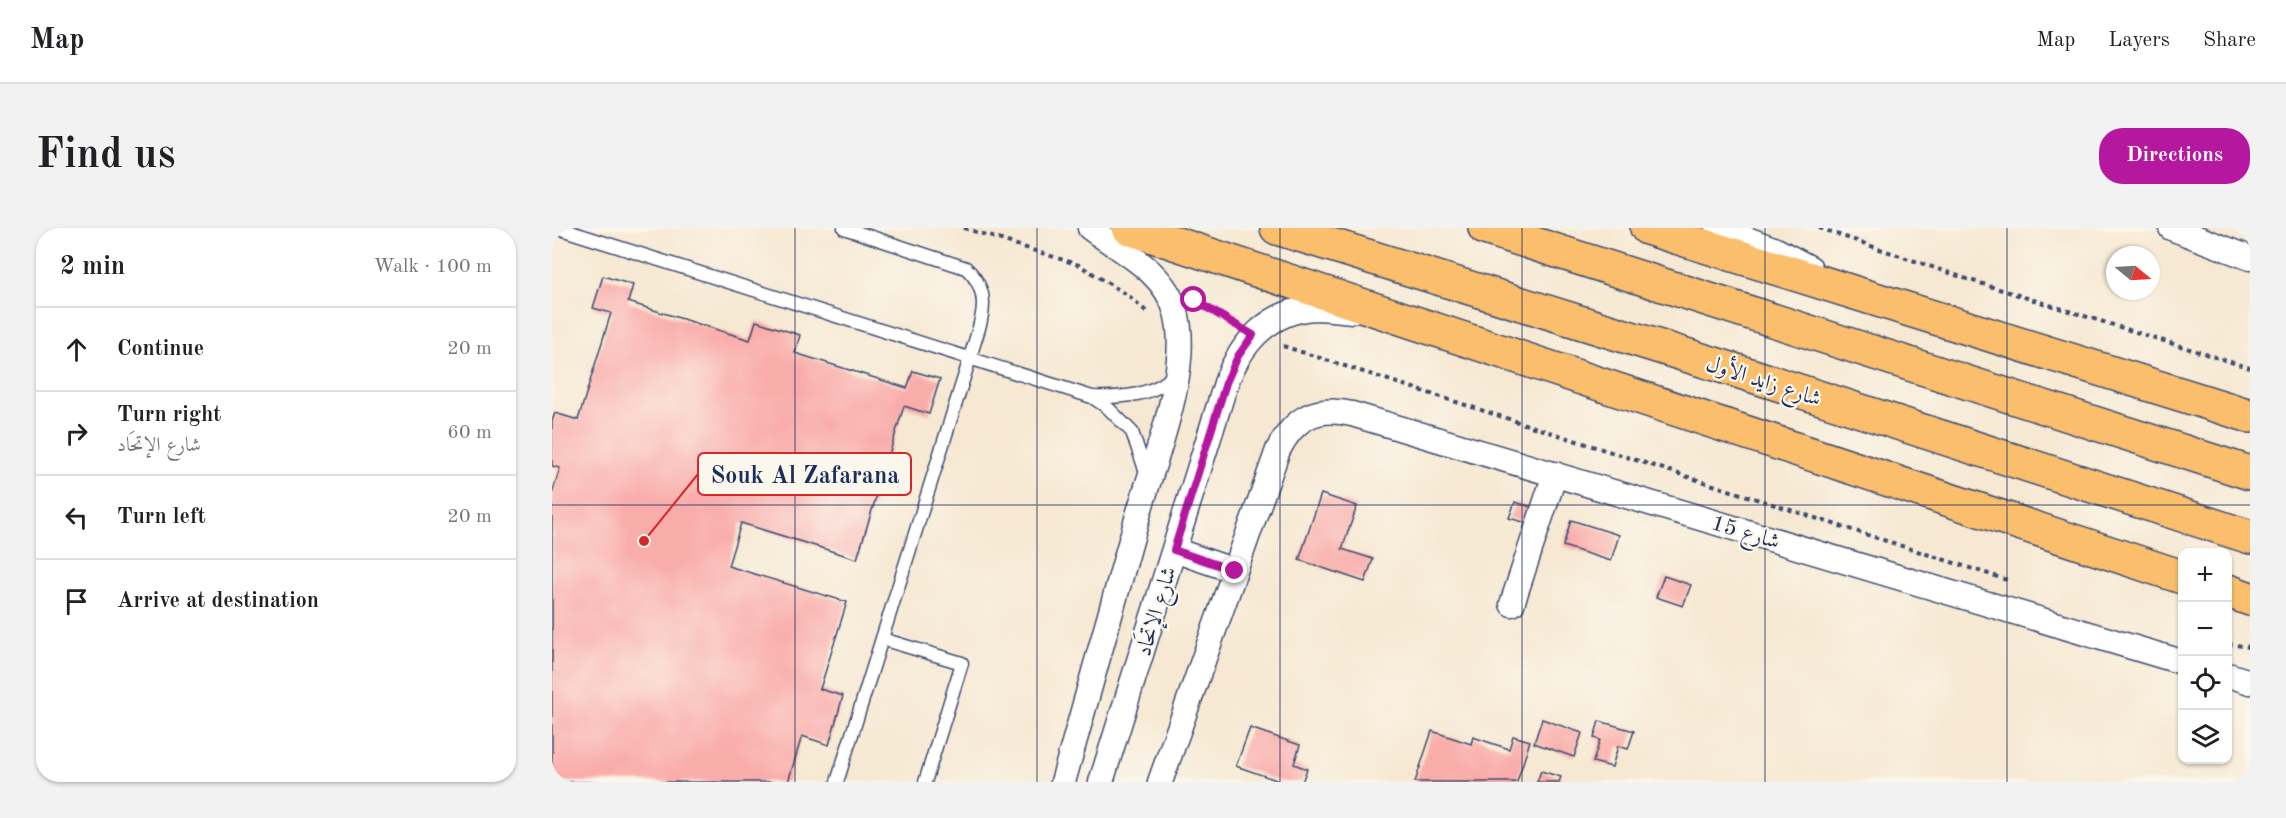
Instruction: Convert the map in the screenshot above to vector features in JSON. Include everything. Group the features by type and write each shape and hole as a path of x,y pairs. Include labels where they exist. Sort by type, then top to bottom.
{"main road":[{"path":"1129,228 2178,576"},
{"name":"شارع زايد الأول","path":"1277,228 1750,375 2250,537"},
{"path":"1485,228 2250,473"},
{"path":"1647,228 2250,416"},
{"path":"2232,592 2250,599"}],"street":[{"name":"شارع الإتحَاد","path":"1063,782 1169,411 1178,371 1179,334 1173,304 1168,293 1154,273 1090,228"},
{"path":"1718,228 1798,261 1840,288"},
{"path":"2171,228 2215,236 2250,258"},
{"name":"شارع الإتحَاد","path":"1101,782 1226,383 1238,356 1253,335 1279,317 1303,309 1383,313"},
{"name":"شارع 15","path":"1235,571 1278,450 1286,435 1297,423 1309,416 1329,411 1352,414 2178,661"},
{"path":"1512,604 1555,474"},
{"path":"1160,782 1235,571 1174,550"},
{"path":"2232,676 2250,682"}],"lane":[{"path":"558,228 1092,397 1107,407 1132,432 1148,479"},
{"path":"837,782 970,358 982,314 984,295 978,279 966,268 844,228"},
{"path":"1092,397 1130,396 1167,383 1178,371"},
{"path":"882,639 962,663 925,782"}],"path":[{"path":"964,228 1079,265 1129,296 1149,314 1173,304 1194,300 1253,335 2013,582"},
{"path":"1819,228 1967,279 2250,368"},
{"path":"2232,645 2250,647"}],"building":[{"path":"603,276 633,285 628,302 750,340 756,321 800,335 795,353 907,388 913,371 940,379 929,414 904,406 857,559 741,523 728,566 847,602 820,689 843,696 829,745 802,736 788,782 552,782 552,494 560,468 552,466 552,421 555,413 578,420 611,313 593,308"},
{"path":"1321,494 1357,506 1342,549 1373,559 1365,582 1299,560"},
{"path":"1515,502 1531,507 1527,523 1509,518"},
{"path":"1571,520 1619,535 1611,561 1563,546"},
{"path":"1664,576 1691,585 1683,606 1656,597"},
{"path":"1542,719 1582,733 1574,757 1534,743"},
{"path":"1599,721 1634,731 1628,749 1618,746 1612,767 1593,762 1600,740 1594,738"},
{"path":"1250,728 1300,745 1294,764 1307,769 1302,782 1282,782 1236,766"},
{"path":"1432,731 1471,744 1473,737 1509,749 1513,736 1530,741 1517,782 1415,782"},
{"path":"1541,771 1561,777 1559,782 1537,782"}],"place":[{"name":"Souk Al Zafarana","path":"644,541"}],"route":[{"path":"1194,300 1253,335 1231,368 1174,550 1235,571"}]}
